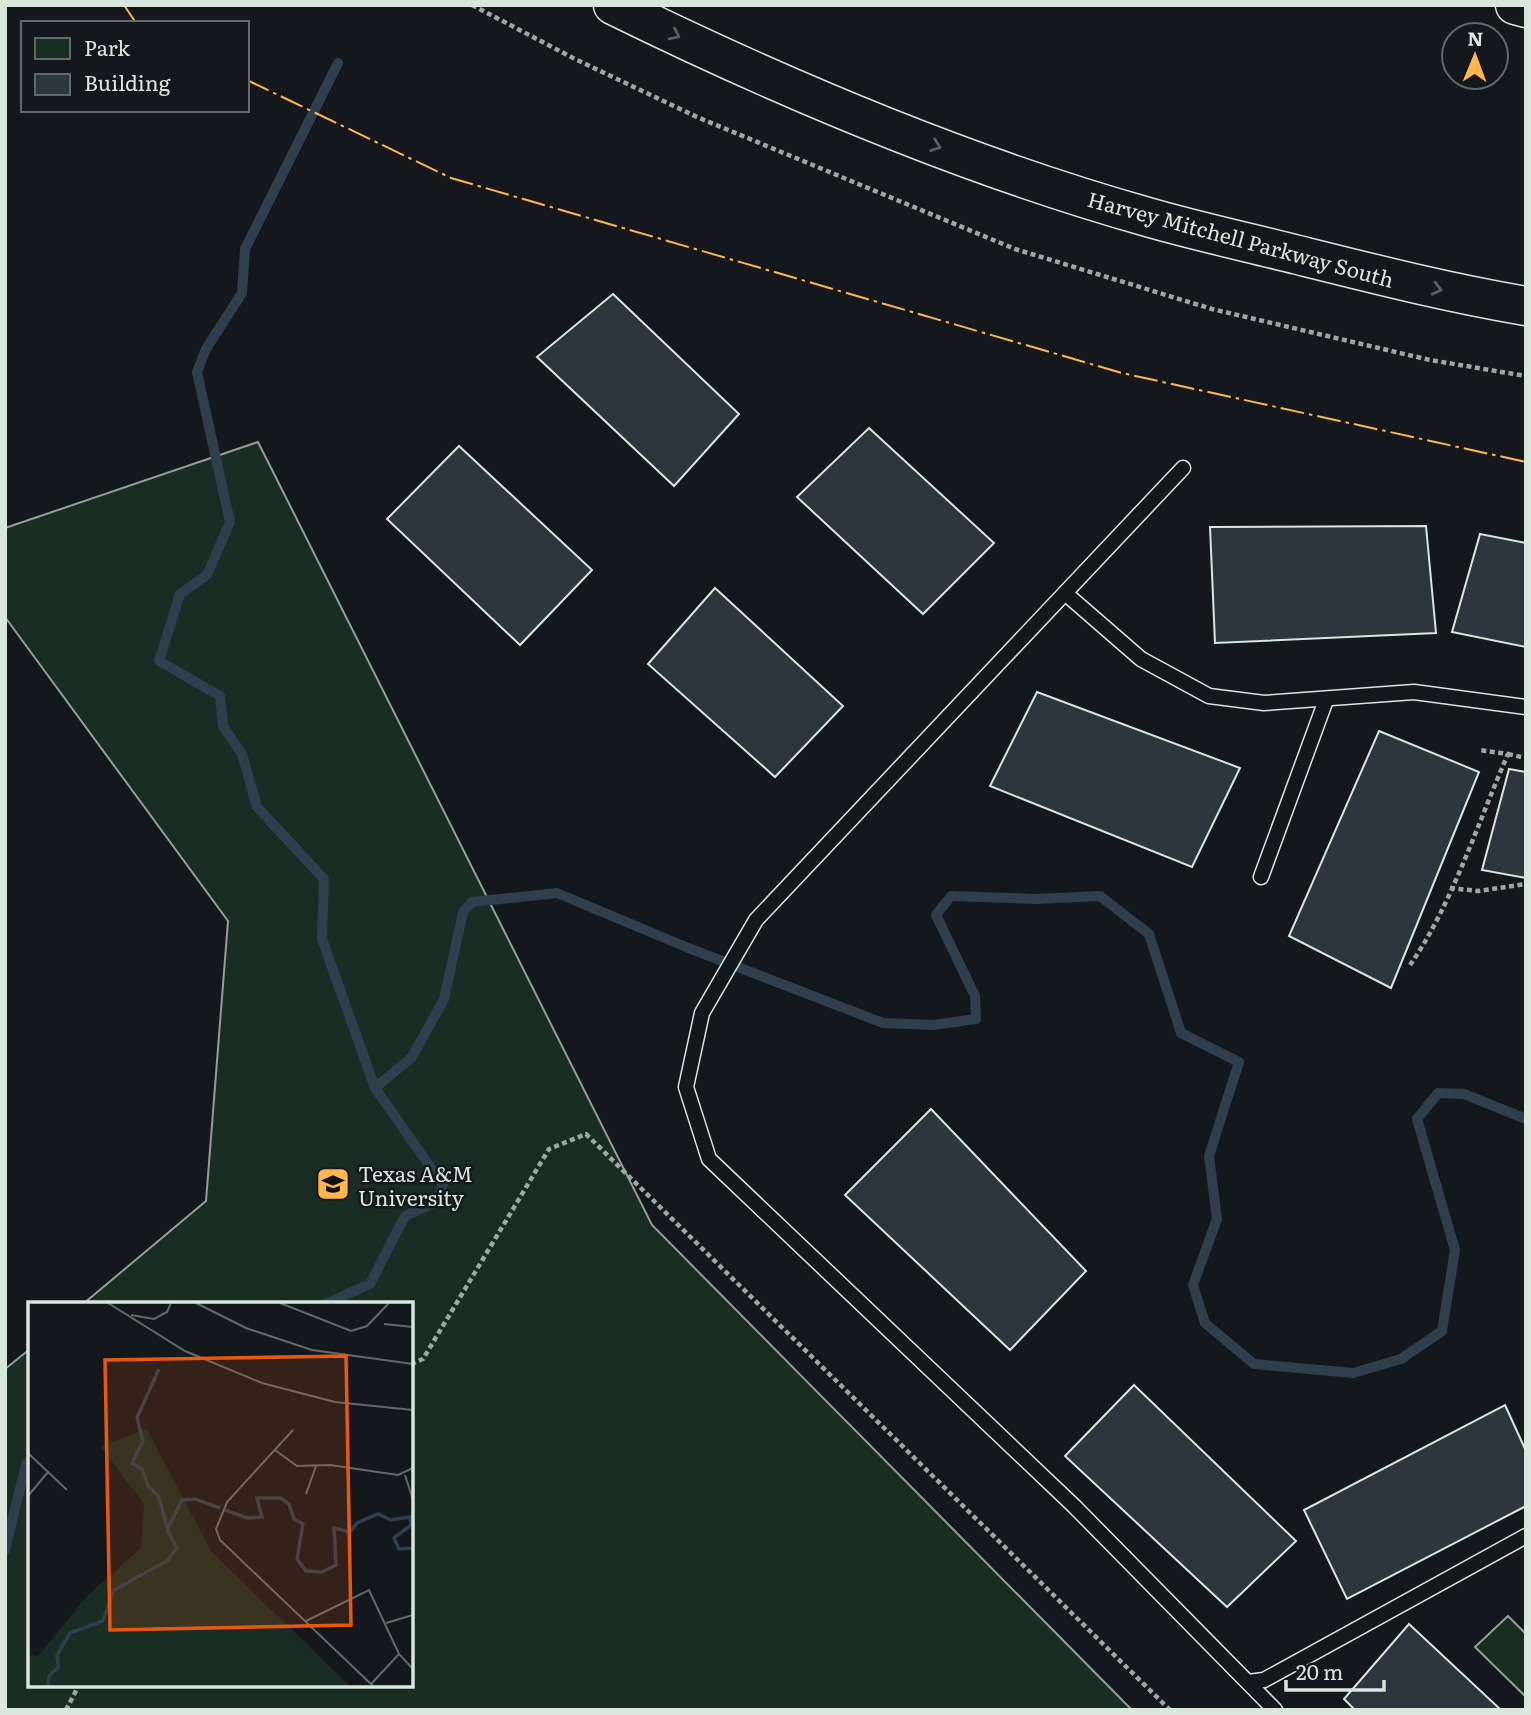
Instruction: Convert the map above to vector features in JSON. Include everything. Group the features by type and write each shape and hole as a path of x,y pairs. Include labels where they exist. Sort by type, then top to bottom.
{"highway":[{"name":"Harvey Mitchell Parkway South","path":"613,5 687,41 872,122 993,167 1144,216 1456,294 1526,306"},
{"path":"1516,5 1526,8"}],"lane":[{"path":"1183,468 756,920 702,1013 685,1087 709,1159 1074,1506 1275,1710"},
{"path":"1065,593 1141,659 1209,696 1264,703 1414,692 1526,707"},
{"path":"1261,877 1326,700"},
{"path":"1248,1682 1264,1680 1526,1536"}],"path":[{"path":"472,5 575,59 697,117 1015,249 1212,309 1430,360 1526,376"},
{"path":"1479,750 1526,758"},
{"path":"1410,965 1427,942 1508,754"},
{"path":"1450,888 1478,891 1526,884"},
{"path":"413,1363 424,1359 549,1149 586,1134 1170,1710"},
{"path":"66,1710 78,1687"}],"green space":[{"name":"Texas A&M University","path":"258,442 652,1225 1132,1710 5,1710 5,1369 28,1351 28,1687 413,1687 413,1302 85,1302 206,1201 228,921 5,617 5,528"},
{"path":"1508,1616 1526,1634 1526,1697 1475,1647"}],"building":[{"path":"613,294 739,414 674,486 537,357"},
{"path":"869,428 994,543 923,614 797,497"},
{"path":"459,446 592,570 520,645 387,519"},
{"path":"1426,526 1436,633 1215,643 1210,527"},
{"path":"1480,534 1526,543 1526,647 1452,632"},
{"path":"715,588 843,706 775,777 648,664"},
{"path":"1037,692 1240,768 1192,867 990,786"},
{"path":"1379,731 1479,772 1391,988 1289,936"},
{"path":"1509,769 1526,772 1526,878 1482,870"},
{"path":"931,1109 1086,1271 1010,1350 845,1195"},
{"path":"1134,1385 1296,1541 1227,1607 1065,1456"},
{"path":"1505,1405 1526,1451 1526,1506 1347,1599 1304,1510"},
{"path":"1409,1624 1501,1710 1355,1710 1344,1699"}],"waterway":[{"path":"338,63 245,249 242,293 206,349 197,372 230,522 207,575 180,594 159,661 220,696 223,726 242,754 257,807 324,879 322,939 375,1088"},
{"path":"330,1302 370,1284 405,1216 436,1202 443,1185 375,1088 412,1057 444,999 463,912 472,902 557,893 686,947 883,1023 933,1025 976,1019 975,996 936,915 951,896 1036,899 1100,896 1149,934 1181,1033 1239,1062 1209,1156 1217,1219 1193,1285 1205,1323 1254,1364 1353,1373 1401,1359 1442,1331 1455,1250 1417,1119 1438,1093 1464,1094 1526,1119"},
{"path":"5,1550 28,1462"}],"power":[{"path":"124,5 135,21"},
{"path":"248,80 451,178 1122,373 1526,462"}],"place":[{"name":"Texas A&M University","path":"333,1184"}]}
